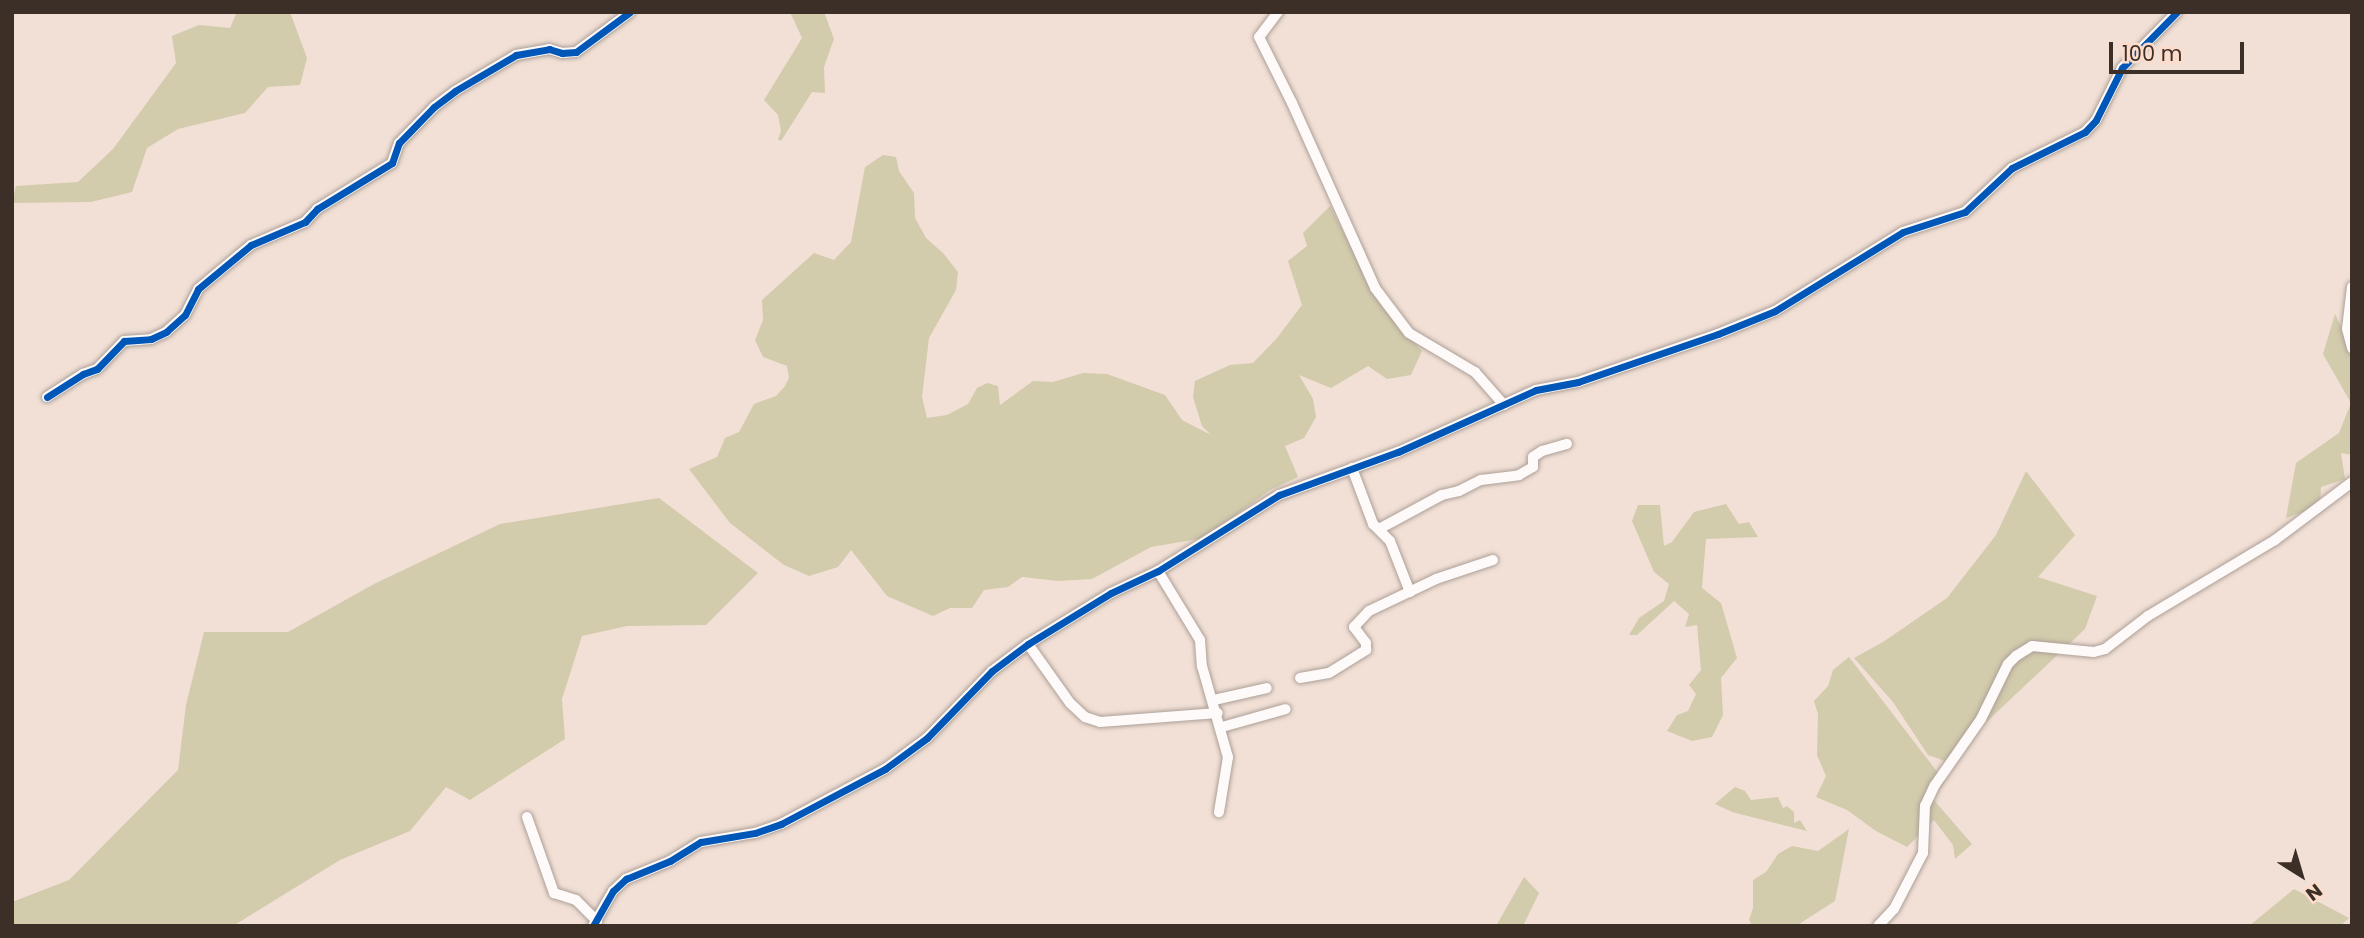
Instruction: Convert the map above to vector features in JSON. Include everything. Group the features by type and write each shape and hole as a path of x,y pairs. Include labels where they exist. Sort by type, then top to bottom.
{"street":[{"path":"47,397 83,374 97,369 124,341 151,339 166,332 185,315 198,289 251,245 304,222 317,209 392,163 399,142 434,107 456,91 516,55 549,49 562,53 576,51 630,12"},
{"path":"1278,12 1259,37 1292,103 1375,288 1409,333 1475,372 1504,405"},
{"path":"527,817 554,893 576,900 595,923 613,891 626,879 670,861 701,842 755,833 781,824 886,769 928,738 992,671 1028,644 1111,593 1158,571 1279,495 1398,452 1536,390 1578,382 1718,334 1775,311 1903,232 1965,212 2011,168 2085,132 2096,120 2122,68 2177,12"},
{"path":"2352,286 2347,329 2352,348"},
{"path":"1379,530 1442,495 1459,491 1481,480 1519,475 1533,467 1533,457 1542,451 1567,444"},
{"path":"1352,468 1373,524 1390,541 1410,592"},
{"path":"1878,926 1894,909 1923,853 1925,806 1935,785 1981,719 2008,664 2016,656 2032,646 2094,652 2105,649 2148,615 2275,540 2352,482"},
{"path":"1300,678 1329,673 1356,658 1367,648 1354,629 1369,611 1445,576 1493,560"},
{"path":"1158,571 1200,640 1205,677 1218,713 1229,760 1219,812"},
{"path":"1028,644 1070,703 1085,717 1100,722 1218,713"},
{"path":"1214,700 1266,688"},
{"path":"1222,727 1286,709"}],"shaded area":[{"path":"237,12 290,12 307,58 300,85 268,87 245,113 178,129 147,148 132,192 91,202 12,203 16,186 78,182 113,149 176,63 172,36 199,25 230,28"},
{"path":"790,12 824,12 834,39 824,67 825,93 812,92 781,141 778,139 781,131 778,115 764,100 802,38"},
{"path":"883,155 896,157 899,171 914,193 915,218 926,238 958,272 956,290 929,338 922,397 927,418 947,415 968,404 977,388 987,383 998,386 1000,405 1033,381 1053,382 1083,373 1107,374 1165,395 1182,420 1211,435 1202,426 1193,397 1195,381 1230,365 1253,363 1277,338 1302,305 1288,261 1307,246 1303,233 1330,206 1383,308 1422,351 1411,375 1387,379 1368,366 1331,388 1299,375 1313,399 1316,417 1304,438 1285,446 1298,477 1270,490 1204,538 1151,547 1092,579 1058,581 1022,577 1008,587 984,590 972,608 950,608 933,616 887,596 851,550 838,567 809,576 784,565 730,523 689,469 717,457 725,438 739,432 754,404 776,396 785,386 789,378 787,366 763,357 755,340 763,320 762,300 814,253 834,260 851,242 865,167"},
{"path":"2335,314 2352,349 2352,455 2341,453 2345,479 2321,487 2320,506 2286,518 2296,463 2339,433 2351,403 2323,354"},
{"path":"2026,471 2075,535 2038,577 2097,596 2085,629 1945,761 1928,755 1893,702 1854,658 1883,642 1947,598 1996,535"},
{"path":"659,498 758,573 706,625 627,626 582,636 562,699 565,739 470,800 446,787 410,831 340,860 233,926 12,926 12,902 69,880 178,770 186,705 204,632 288,632 374,584 500,524"},
{"path":"1726,504 1739,524 1749,522 1758,537 1706,539 1702,588 1721,603 1737,658 1721,678 1723,715 1712,737 1692,741 1667,731 1677,715 1688,711 1696,694 1689,685 1701,670 1697,625 1685,627 1689,614 1674,601 1637,635 1629,635 1639,618 1664,601 1669,584 1654,572 1632,521 1638,505 1660,505 1664,546 1672,542 1694,512"},
{"path":"1849,657 1945,782 1932,798 1972,844 1955,859 1953,845 1934,820 1907,847 1876,831 1847,810 1816,797 1826,776 1817,755 1818,714 1814,701 1828,686 1833,670"},
{"path":"1735,787 1745,791 1751,800 1778,797 1783,808 1787,806 1794,812 1794,823 1800,820 1807,831 1732,812 1715,804"},
{"path":"1849,829 1835,901 1796,926 1753,926 1749,920 1753,908 1753,880 1766,872 1778,854 1792,846 1818,851"},
{"path":"1524,877 1539,893 1523,926 1496,926"},
{"path":"2294,889 2349,918 2340,926 2249,926"}],"cycle path":[{"path":"47,397 83,374 97,369 124,341 151,339 166,332 185,315 198,289 251,245 305,222 317,209 392,163 399,143 434,107 455,91 516,55 549,49 562,53 576,52 630,12"},
{"path":"593,926 613,891 626,879 670,861 701,842 755,833 781,824 885,769 927,738 992,671 1028,644 1111,593 1158,571 1279,495 1398,452 1536,390 1578,382 1718,334 1775,311 1903,232 1965,212 2012,168 2085,132 2096,120 2122,68 2177,12"}]}
